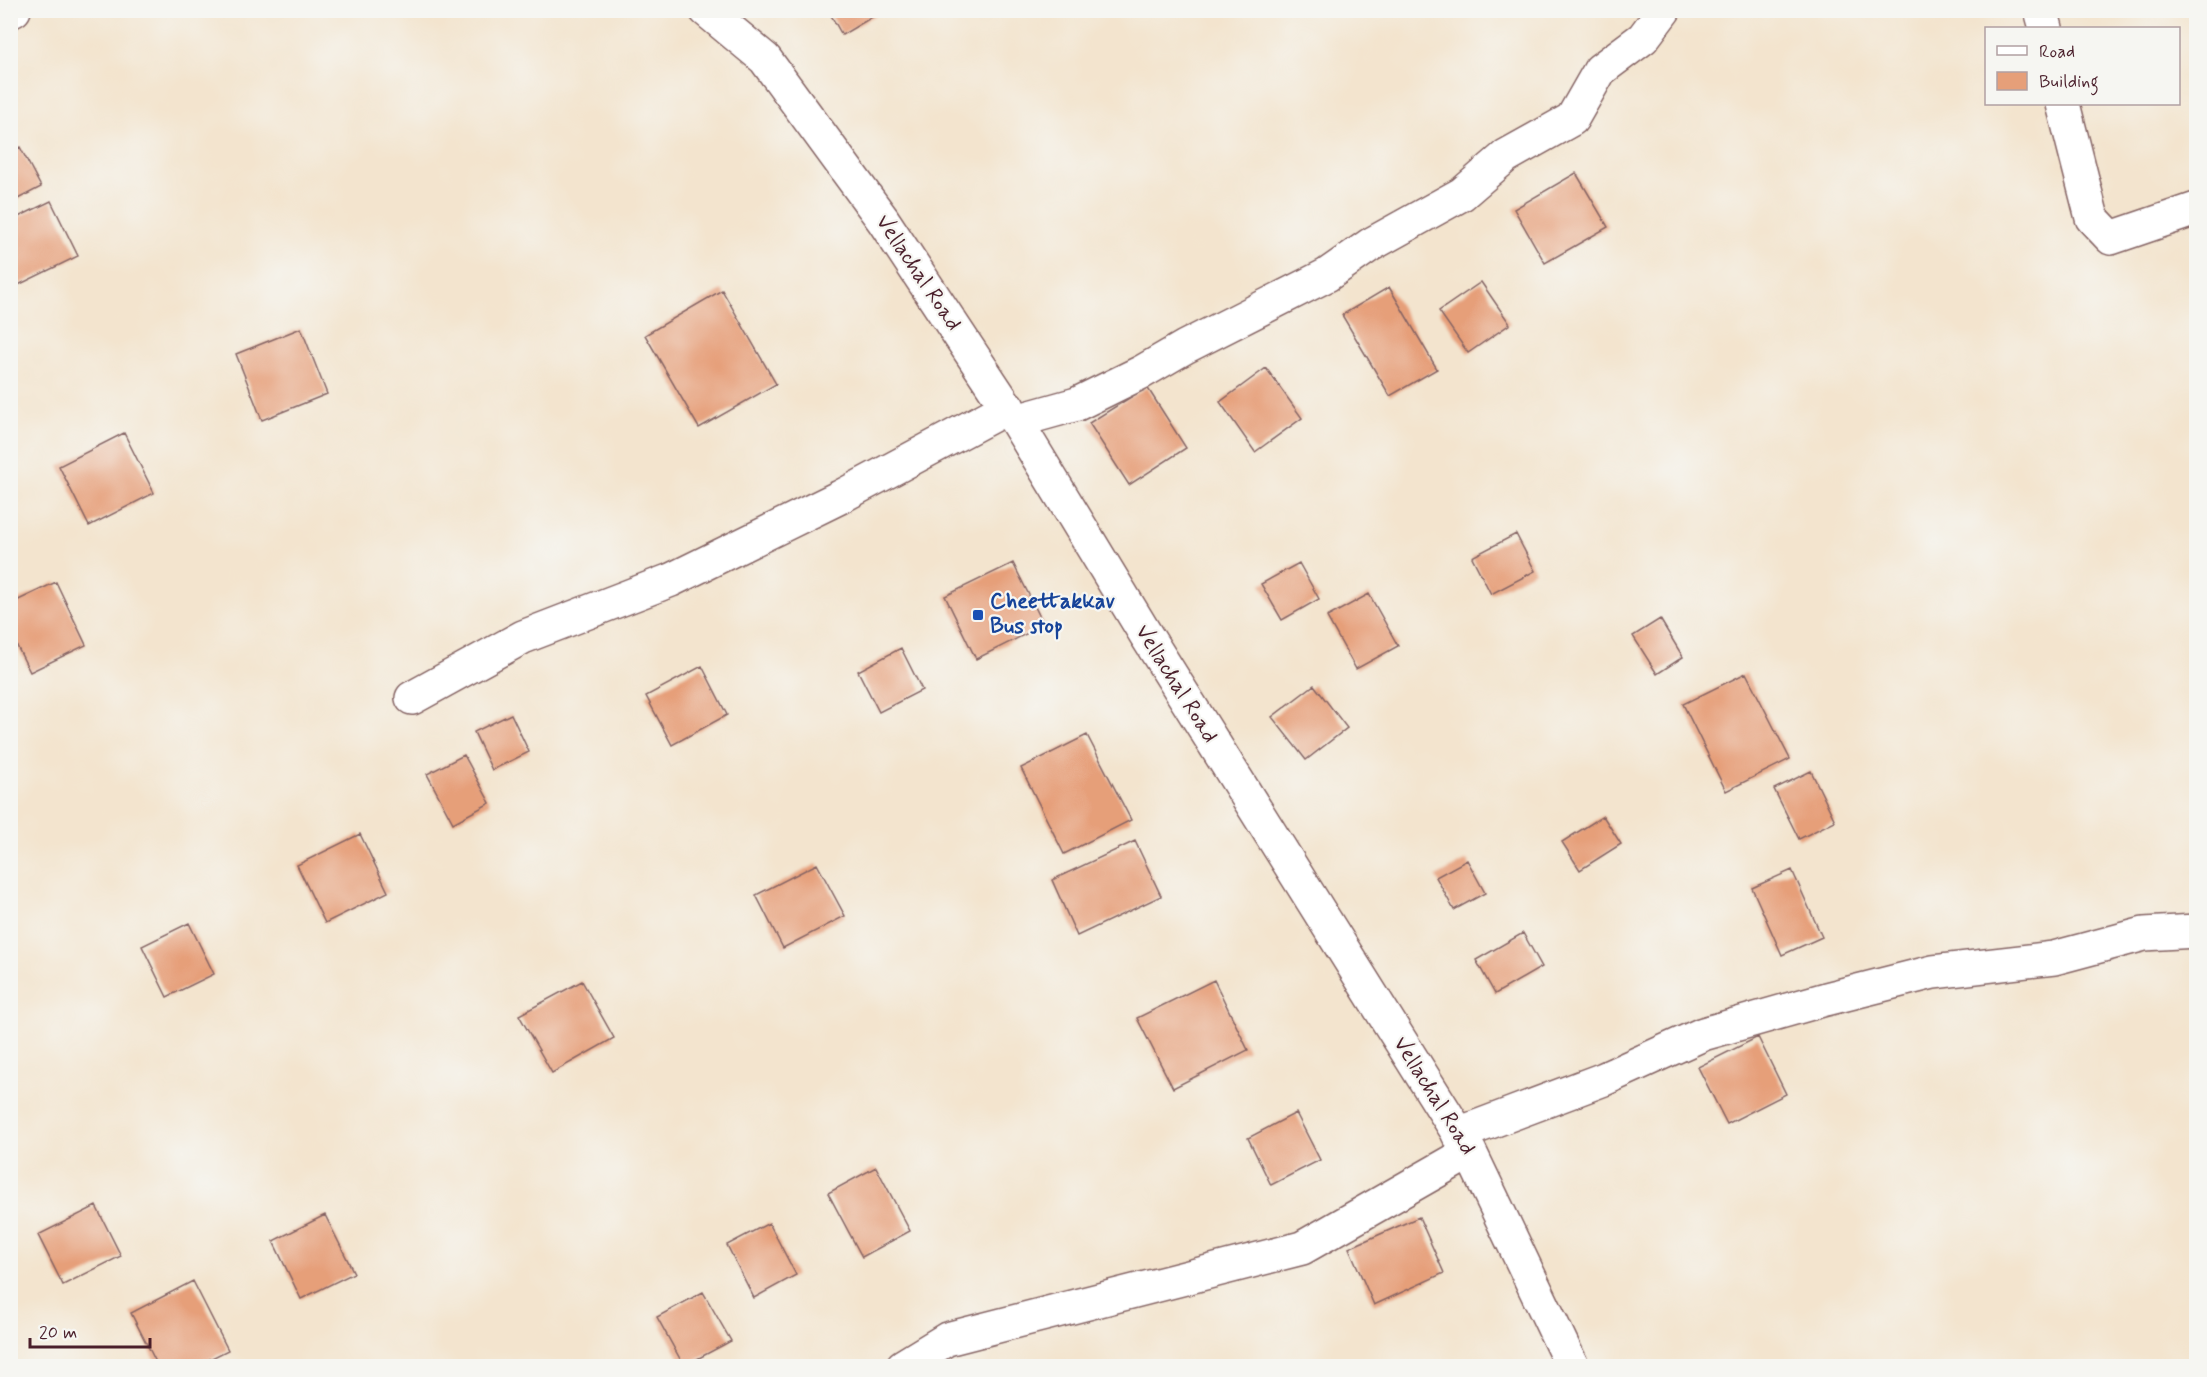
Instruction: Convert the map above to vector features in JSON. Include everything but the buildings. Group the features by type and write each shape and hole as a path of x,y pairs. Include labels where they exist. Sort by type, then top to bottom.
{"street":[{"name":"Vellachal Road","path":"706,10 765,59 883,220 1012,414 1152,646 1464,1143 1572,1366"},
{"path":"412,698 523,637 671,580 1012,414 1077,404 1142,372 1185,346 1327,275 1370,245 1462,194 1506,156 1572,119 1600,70 1643,38 1664,10"},
{"path":"2041,10 2046,27"},
{"path":"2063,105 2092,218 2111,238 2196,209"},
{"path":"903,1366 946,1339 1302,1248 1464,1143 1704,1034 1826,999 1933,972 2054,958 2144,934 2196,931"}],"place":[{"name":"Cheettakkav Bus stop","path":"978,615"}]}
